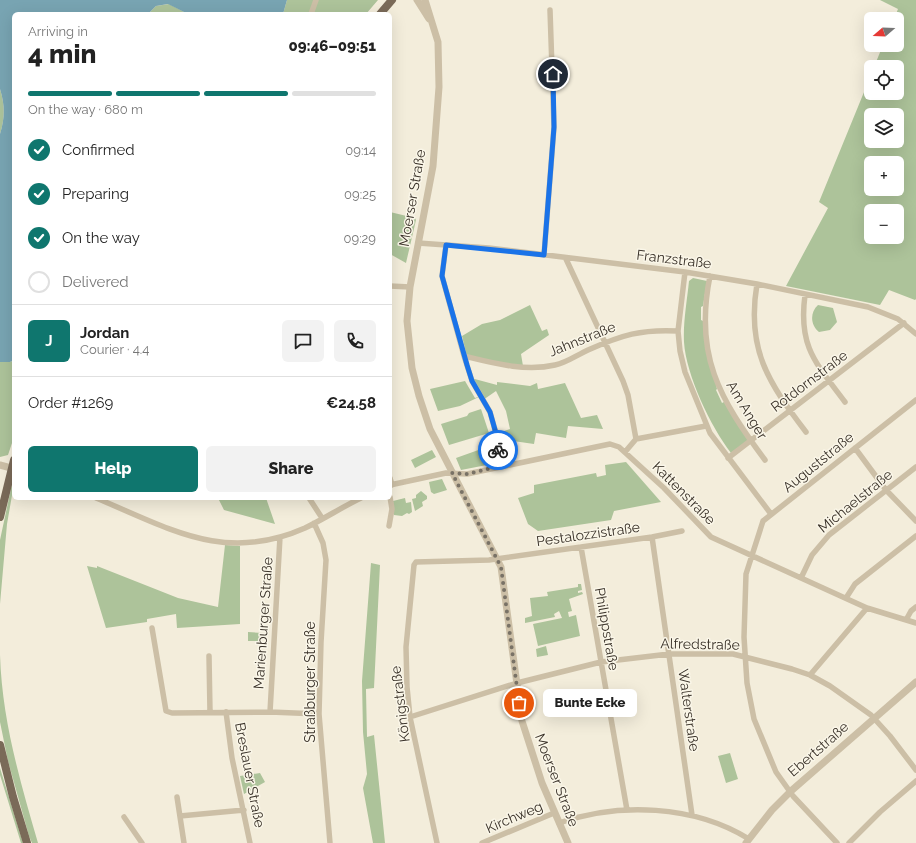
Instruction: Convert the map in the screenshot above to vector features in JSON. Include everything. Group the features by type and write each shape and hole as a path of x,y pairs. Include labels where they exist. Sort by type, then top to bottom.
{"main road":[{"path":"382,12 392,0"},
{"path":"0,517 12,470"},
{"path":"0,745 13,797 27,843"}],"street":[{"path":"312,12 316,0"},
{"name":"Moerser Straße","path":"417,0 435,32"},
{"name":"Moerser Straße","path":"425,0 435,32 439,56 439,87 433,166 410,288 407,321 412,368 419,396 430,429 484,537 498,558 504,588 525,732 554,813 568,843"},
{"path":"544,255 554,127 550,10"},
{"name":"Franzstraße","path":"418,242 685,272 757,284 868,307 884,312 904,323 916,334"},
{"path":"446,245 442,276 472,381 490,412 497,437 500,466"},
{"path":"566,259 606,342 628,395 636,439"},
{"path":"685,272 678,330 683,365 706,426 728,458 772,514"},
{"name":"Am Anger","path":"710,276 706,295 705,322 710,363 725,402 765,460"},
{"path":"757,284 753,314 756,344 766,374 806,432"},
{"path":"392,286 410,288"},
{"path":"805,295 802,323 806,340 814,361 845,402"},
{"name":"Rotdornstraße","path":"728,458 904,323"},
{"name":"Jahnstraße","path":"464,356 502,365 541,367 556,365 606,342 636,331 656,329 678,330"},
{"name":"Auguststraße","path":"837,843 793,796 791,791 776,772 760,737 754,719 747,683 744,637 746,582 763,521 916,400"},
{"path":"625,452 636,439 706,426"},
{"name":"Kattenstraße","path":"392,485 438,474 467,474 610,444 619,447 625,452 664,488 711,537 866,608 916,623"},
{"path":"855,448 886,490 916,521"},
{"path":"0,465 12,466"},
{"name":"Michaelstraße","path":"801,578 812,555 829,534 916,467"},
{"path":"101,500 169,530 195,539 244,543 280,537 314,523 357,500"},
{"path":"310,500 322,518"},
{"path":"389,526 392,509 390,500"},
{"name":"Straßburger Straße","path":"314,523 323,544 326,560 321,642 319,714 330,843"},
{"name":"Pestalozzistraße","path":"416,562 489,560 652,537 682,531"},
{"path":"846,598 855,584 916,536"},
{"name":"Marienburger Straße","path":"270,712 280,537"},
{"name":"Walterstraße","path":"652,537 692,815"},
{"name":"Philippstraße","path":"581,547 627,810"},
{"name":"Königstraße","path":"416,562 414,565 410,595 406,647 407,687 410,717 437,843"},
{"path":"906,620 911,611 916,607"},
{"path":"810,675 866,608"},
{"path":"152,628 166,711 172,713 270,712 319,714"},
{"name":"Alfredstraße","path":"410,717 517,683 601,662 669,654 733,654 810,675 830,686 874,718 916,770"},
{"path":"209,656 210,712"},
{"name":"Ebertstraße","path":"747,841 772,810 791,791 916,682"},
{"name":"Breslauer Straße","path":"226,712 232,758 250,843"},
{"path":"849,843 880,812 916,781"},
{"path":"177,797 184,843"},
{"path":"180,816 244,810"},
{"path":"559,823 583,816 627,810 692,815 726,826 747,841"},
{"name":"Kirchweg","path":"482,843 554,813"},
{"path":"124,817 142,843"}],"green space":[{"path":"287,0 378,0 368,12 284,12"},
{"path":"880,0 916,0 916,299 915,300 889,290 880,305 786,286 828,208 819,202 864,92 864,100 904,100 904,60 877,60 880,52 904,52 904,12 897,12 898,9"},
{"path":"169,4 184,12 150,12 156,6"},
{"path":"0,89 4,112 0,134"},
{"path":"392,212 415,218 416,220 406,263 392,255"},
{"path":"693,278 707,281 703,306 701,307 701,320 703,321 716,390 722,403 724,402 747,438 747,441 731,453 708,415 694,385 689,370 684,334 689,281"},
{"path":"530,305 542,331 547,329 549,335 521,354 523,366 467,357 462,336 482,324 500,320"},
{"path":"818,305 833,308 837,322 830,330 819,332 814,326 812,315"},
{"path":"12,361 12,443 8,455 0,457 0,362"},
{"path":"471,378 497,385 497,382 530,386 537,383 538,389 565,383 581,418 597,415 603,429 568,426 566,438 536,433 534,444 506,440 501,446 498,433 510,429 506,411 496,391 483,400"},
{"path":"465,381 475,398 481,396 460,406 438,411 430,389"},
{"path":"481,409 489,433 449,445 441,424 467,416 469,413"},
{"path":"498,443 497,463 461,470 456,458"},
{"path":"432,450 436,457 415,468 411,460"},
{"path":"626,462 661,502 614,511 611,520 538,531 528,524 518,498 534,493 534,485 596,473 597,477 606,475 605,465"},
{"path":"442,479 447,490 434,494 431,492 429,482"},
{"path":"12,484 0,604 0,540"},
{"path":"421,491 427,496 427,499 422,502 423,506 415,511 412,499 416,498 416,495"},
{"path":"405,498 406,503 411,502 412,512 402,516 394,515 393,501"},
{"path":"219,500 267,500 275,524 224,510"},
{"path":"225,545 240,546 240,624 177,628 176,614 147,619 147,622 106,628 87,566 97,568 97,566 178,598 218,607"},
{"path":"371,563 380,565 374,688 366,689 367,737 374,735 385,843 373,843 363,788 367,774 363,732 362,681"},
{"path":"578,584 581,584 582,590 578,591 578,593 582,592 583,594 569,599 572,611 568,612 569,617 576,615 580,636 538,646 533,624 562,618 559,611 554,614 555,617 525,623 525,618 532,616 530,598 548,596 547,592 578,587"},
{"path":"248,632 262,633 261,641 248,641"},
{"path":"546,646 548,655 537,657 536,649"},
{"path":"0,655 1,679 8,727 38,843 32,843 29,836 8,761 0,722"},
{"path":"730,753 738,779 726,783 718,756"},
{"path":"0,768 23,843 21,843 0,775"},
{"path":"260,773 265,782 244,794 240,776"}],"water":[{"path":"0,0 287,0 284,12 184,12 168,4 156,6 150,12 12,12 12,361 10,362 0,362 0,134 4,112 0,89"}],"way so far":[{"path":"498,450 500,466 467,474 457,475 452,473 484,537 498,558 501,567 519,703"}],"place":[{"name":"Bunte Ecke","path":"519,703"}],"route":[{"path":"498,450 497,437 490,412 472,381 442,276 446,245 489,248 544,255 554,127 553,74"}]}
